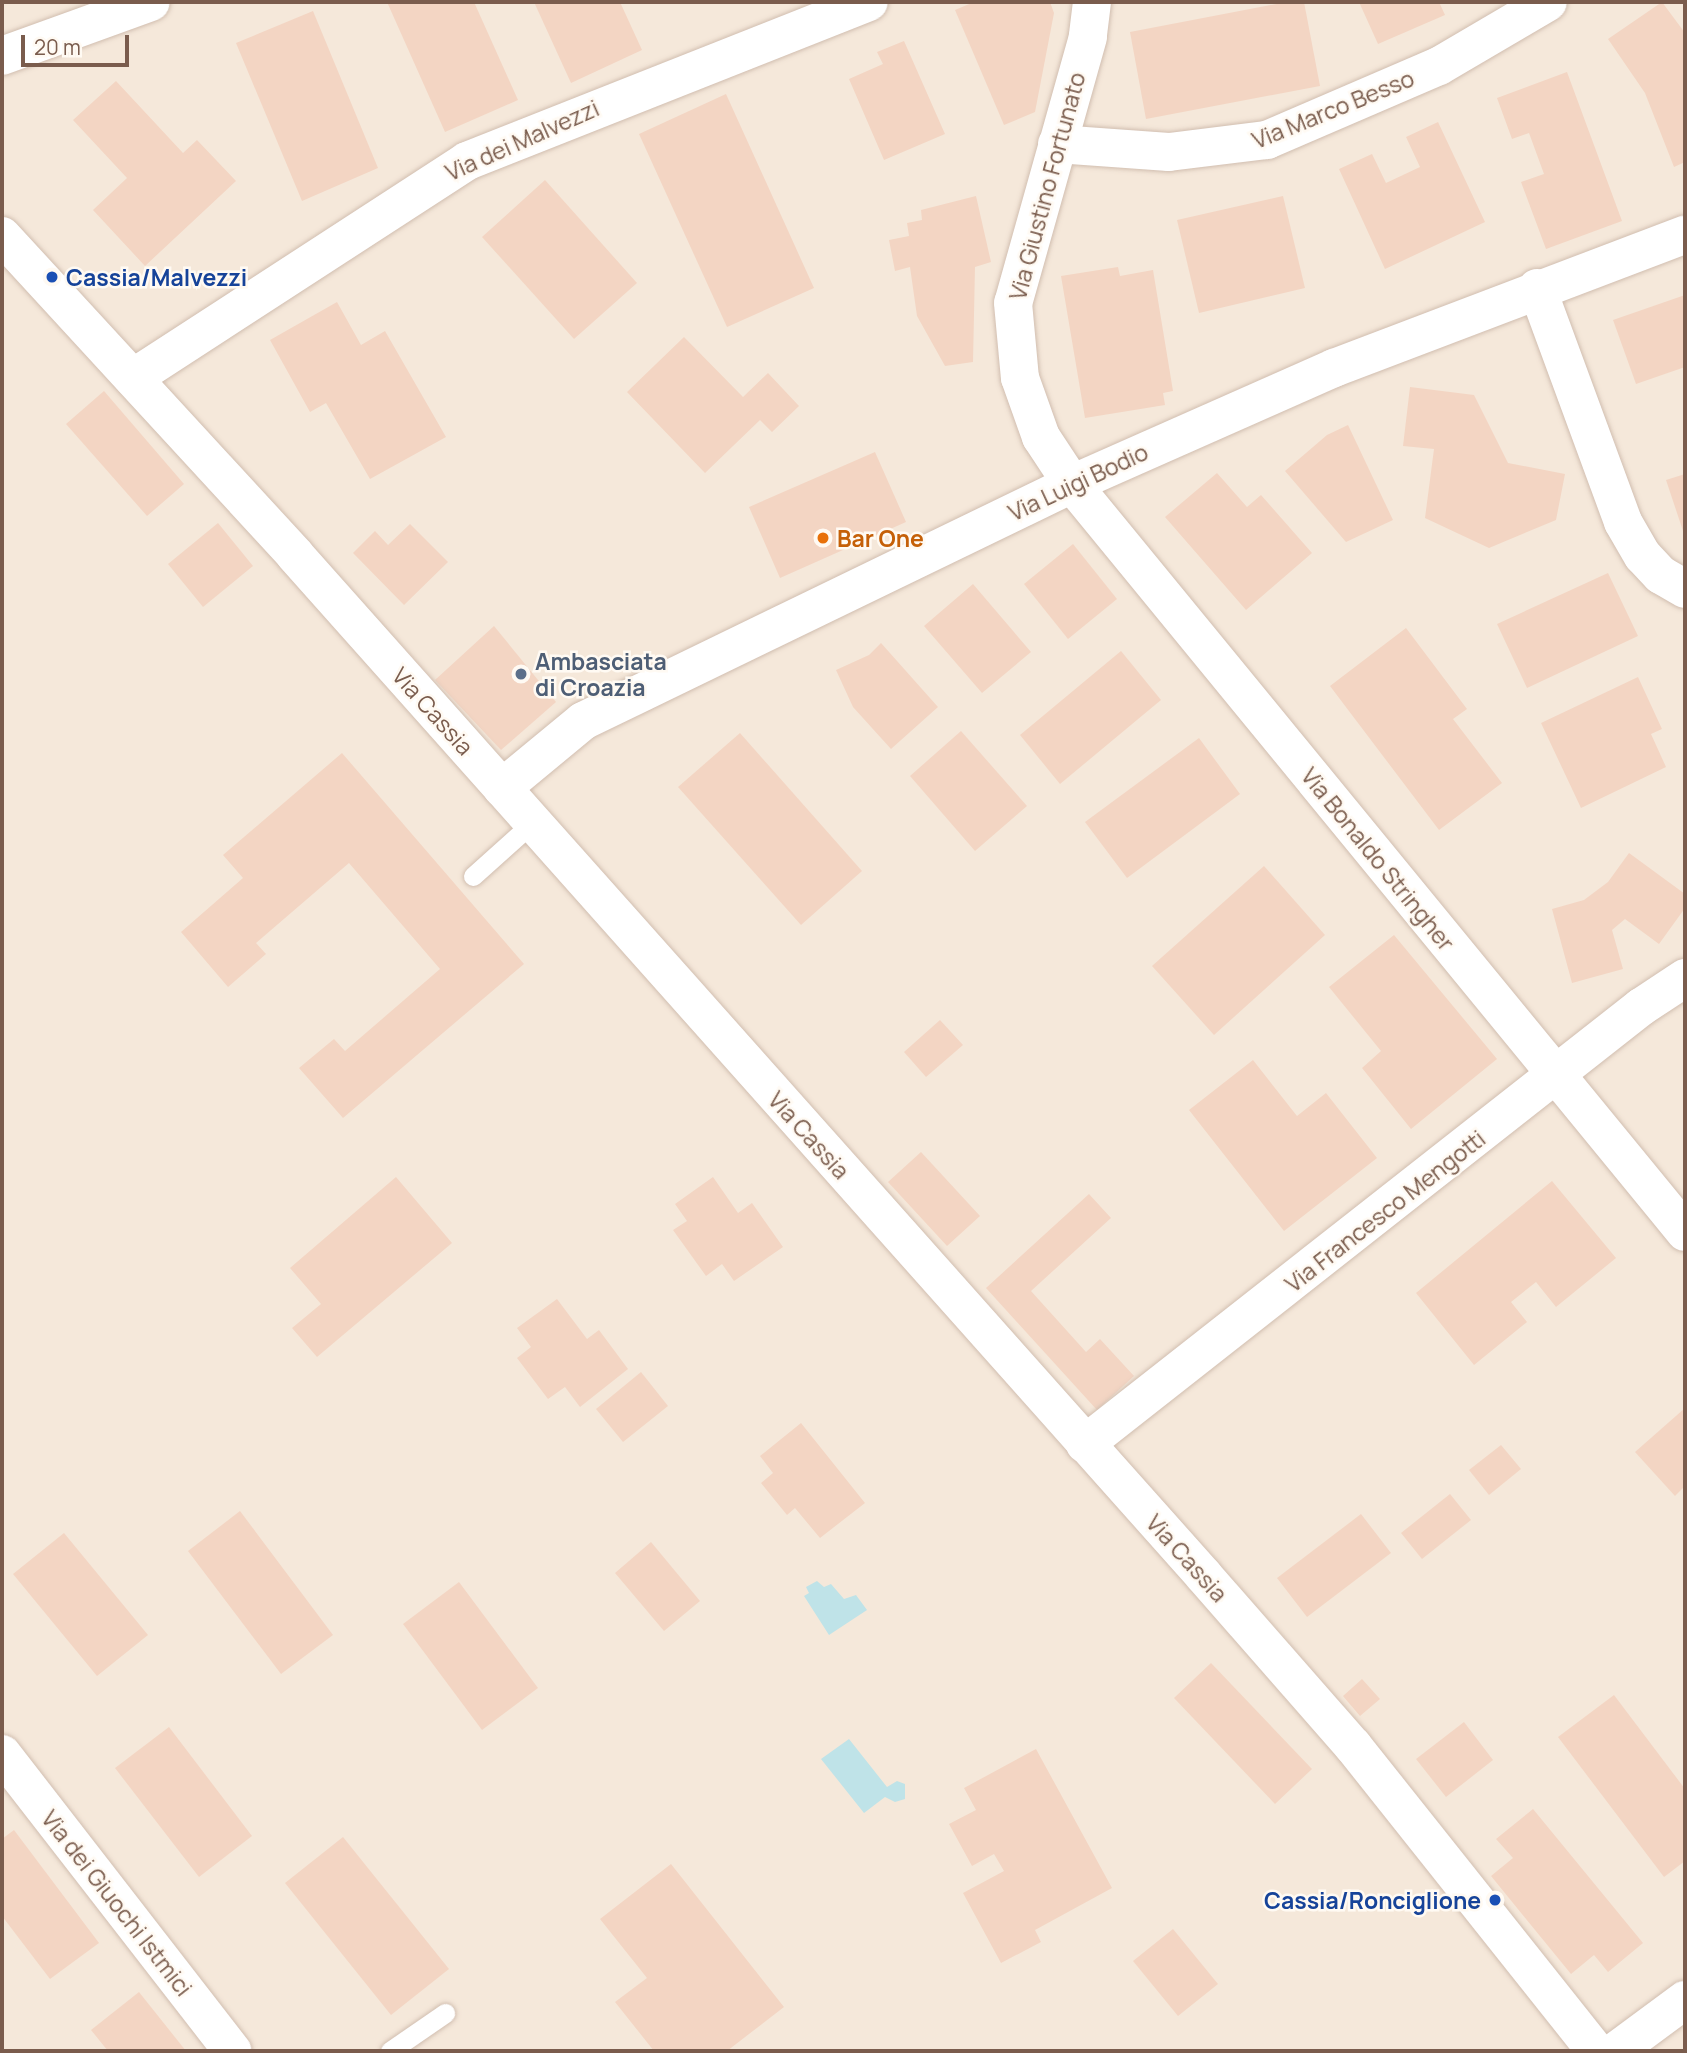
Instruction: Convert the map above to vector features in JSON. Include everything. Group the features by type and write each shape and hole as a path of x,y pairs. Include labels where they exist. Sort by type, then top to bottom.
{"street":[{"path":"2,56 151,2"},
{"name":"Via dei Malvezzi","path":"132,378 467,161 869,2"},
{"name":"Via Giustino Fortunato","path":"1072,484 1055,463 1032,414 1020,378 1013,323 1021,262 1088,37 1092,2"},
{"name":"Via Marco Besso","path":"1057,144 1168,152 1267,139 1439,66 1548,2"},
{"name":"Via Luigi Bodio","path":"502,788 583,721 1072,484 1334,368 1536,288 1685,235"},
{"name":"Via Cassia","path":"2,236 502,788 1353,1746 1597,2051"},
{"path":"1536,288 1623,522 1643,556 1661,575 1685,589"},
{"name":"Via Bonaldo Stringher","path":"1072,484 1555,1078 1685,1232"},
{"name":"Via Francesco Mengotti","path":"1085,1444 1555,1078 1641,1007 1685,978"},
{"name":"Via dei Giuochi Istmici","path":"2,1754 232,2051"},
{"path":"1616,2051 1685,2000"}],"lane":[{"path":"473,876 533,823"},
{"path":"390,2051 445,2013"}],"shaded area":[{"path":"2,2 1685,2 1685,2051 2,2051"}],"water":[{"path":"817,1581 824,1587 831,1584 844,1599 856,1595 867,1610 829,1635 804,1596 809,1593 806,1587"},
{"path":"849,1739 887,1787 897,1781 905,1784 905,1799 895,1802 885,1797 864,1813 821,1759"}],"building":[{"path":"387,2 474,2 518,100 445,132"},
{"path":"534,2 620,2 642,50 571,83"},
{"path":"974,2 1050,2 1054,13 1035,112 1004,125 955,10"},
{"path":"1287,2 1304,2 1320,86 1146,119 1130,32"},
{"path":"1359,2 1439,2 1445,15 1378,44"},
{"path":"1662,2 1685,33 1685,162 1674,167 1645,93 1608,39"},
{"path":"313,11 378,168 302,201 236,43"},
{"path":"904,41 945,134 884,160 849,79 883,64 877,52"},
{"path":"1567,72 1622,221 1546,249 1521,182 1544,174 1529,133 1512,139 1497,98"},
{"path":"116,81 183,153 197,140 236,181 145,266 93,210 127,178 73,120"},
{"path":"726,94 814,288 727,327 639,134"},
{"path":"1438,122 1485,222 1385,269 1339,169 1372,154 1386,183 1420,167 1406,137"},
{"path":"545,180 637,283 574,339 482,237"},
{"path":"976,196 991,262 975,267 973,362 945,366 917,316 910,267 895,271 889,240 909,236 907,223 922,220 921,210"},
{"path":"1283,196 1305,288 1199,313 1177,220"},
{"path":"1118,267 1120,276 1153,270 1173,391 1163,393 1165,405 1085,418 1061,276"},
{"path":"1685,295 1685,367 1636,384 1613,320"},
{"path":"337,302 361,345 385,331 446,437 370,479 326,403 310,412 270,340"},
{"path":"684,337 743,397 768,373 799,406 772,432 760,420 705,473 627,392"},
{"path":"1410,387 1474,395 1508,463 1565,474 1556,520 1489,548 1425,518 1434,449 1403,446"},
{"path":"104,391 184,484 147,516 66,424"},
{"path":"1348,425 1393,520 1346,542 1285,471 1327,435"},
{"path":"875,452 906,522 780,578 749,507"},
{"path":"1217,473 1247,507 1261,495 1312,553 1246,610 1165,517"},
{"path":"1685,474 1685,537 1666,480"},
{"path":"218,523 253,566 203,607 168,564"},
{"path":"410,524 448,562 404,605 353,553 375,531 388,545"},
{"path":"1073,544 1117,599 1068,639 1024,584"},
{"path":"1608,573 1638,636 1527,688 1497,624"},
{"path":"973,584 1031,652 982,693 924,626"},
{"path":"494,626 556,702 501,750 435,680"},
{"path":"1406,628 1467,709 1453,719 1502,783 1439,830 1330,686"},
{"path":"881,643 938,707 891,749 853,707 836,670 869,655"},
{"path":"1121,651 1161,700 1060,784 1020,735"},
{"path":"1638,677 1662,729 1651,734 1666,767 1581,808 1541,723"},
{"path":"961,731 1027,806 975,851 910,776"},
{"path":"740,733 862,871 801,925 678,787"},
{"path":"1199,738 1240,794 1127,878 1085,822"},
{"path":"342,753 524,964 343,1118 299,1068 334,1039 345,1051 440,969 349,863 256,943 266,954 228,987 181,932 243,878 223,855"},
{"path":"1629,853 1685,894 1685,908 1659,944 1625,919 1612,930 1623,969 1572,983 1552,909 1584,900 1608,882"},
{"path":"1264,866 1325,935 1214,1035 1152,966"},
{"path":"1394,935 1497,1059 1411,1129 1362,1068 1381,1051 1329,987"},
{"path":"940,1020 963,1045 926,1077 904,1052"},
{"path":"1253,1060 1297,1116 1326,1093 1377,1158 1284,1231 1189,1110"},
{"path":"921,1152 980,1216 947,1246 888,1182"},
{"path":"396,1177 452,1243 317,1357 292,1328 321,1304 290,1268"},
{"path":"713,1177 738,1213 752,1203 783,1247 734,1281 722,1264 706,1276 673,1230 687,1221 675,1204"},
{"path":"1552,1181 1616,1258 1556,1307 1536,1282 1511,1302 1527,1322 1474,1365 1416,1293"},
{"path":"1089,1194 1111,1218 1031,1291 1086,1352 1100,1339 1134,1376 1097,1410 986,1288"},
{"path":"557,1299 587,1339 599,1330 628,1369 580,1407 565,1387 548,1399 517,1358 531,1347 517,1328"},
{"path":"641,1372 668,1406 623,1442 596,1409"},
{"path":"1685,1408 1685,1486 1675,1496 1635,1452"},
{"path":"801,1423 865,1503 820,1538 795,1508 787,1515 761,1483 773,1473 760,1456"},
{"path":"1501,1445 1521,1469 1489,1495 1469,1470"},
{"path":"1450,1494 1471,1520 1422,1559 1401,1533"},
{"path":"240,1511 333,1635 281,1674 188,1551"},
{"path":"1361,1514 1391,1553 1307,1617 1277,1578"},
{"path":"64,1533 148,1635 97,1676 13,1574"},
{"path":"651,1542 700,1601 664,1631 615,1573"},
{"path":"459,1582 538,1688 482,1730 403,1624"},
{"path":"1211,1663 1312,1769 1275,1804 1174,1698"},
{"path":"1362,1679 1380,1699 1360,1716 1343,1696"},
{"path":"1614,1695 1685,1789 1685,1861 1664,1877 1558,1737"},
{"path":"1464,1722 1493,1760 1446,1797 1416,1759"},
{"path":"169,1727 252,1836 199,1877 115,1768"},
{"path":"1036,1749 1112,1888 1035,1930 1041,1942 1001,1963 963,1893 1004,1871 994,1854 972,1866 949,1824 976,1810 964,1788"},
{"path":"1533,1809 1643,1943 1608,1972 1594,1955 1571,1974 1491,1876 1513,1858 1496,1839"},
{"path":"14,1830 99,1943 50,1979 2,1916 2,1839"},
{"path":"343,1837 449,1969 391,2015 285,1883"},
{"path":"671,1864 784,2007 727,2051 654,2051 615,2002 647,1978 600,1919"},
{"path":"1173,1929 1218,1984 1178,2016 1133,1961"},
{"path":"139,1992 186,2051 108,2051 91,2030"}],"place":[{"name":"Cassia/Malvezzi","path":"52,277"},
{"name":"Bar One","path":"823,538"},
{"name":"Ambasciata di Croazia","path":"521,674"},
{"name":"Cassia/Ronciglione","path":"1495,1900"}]}
